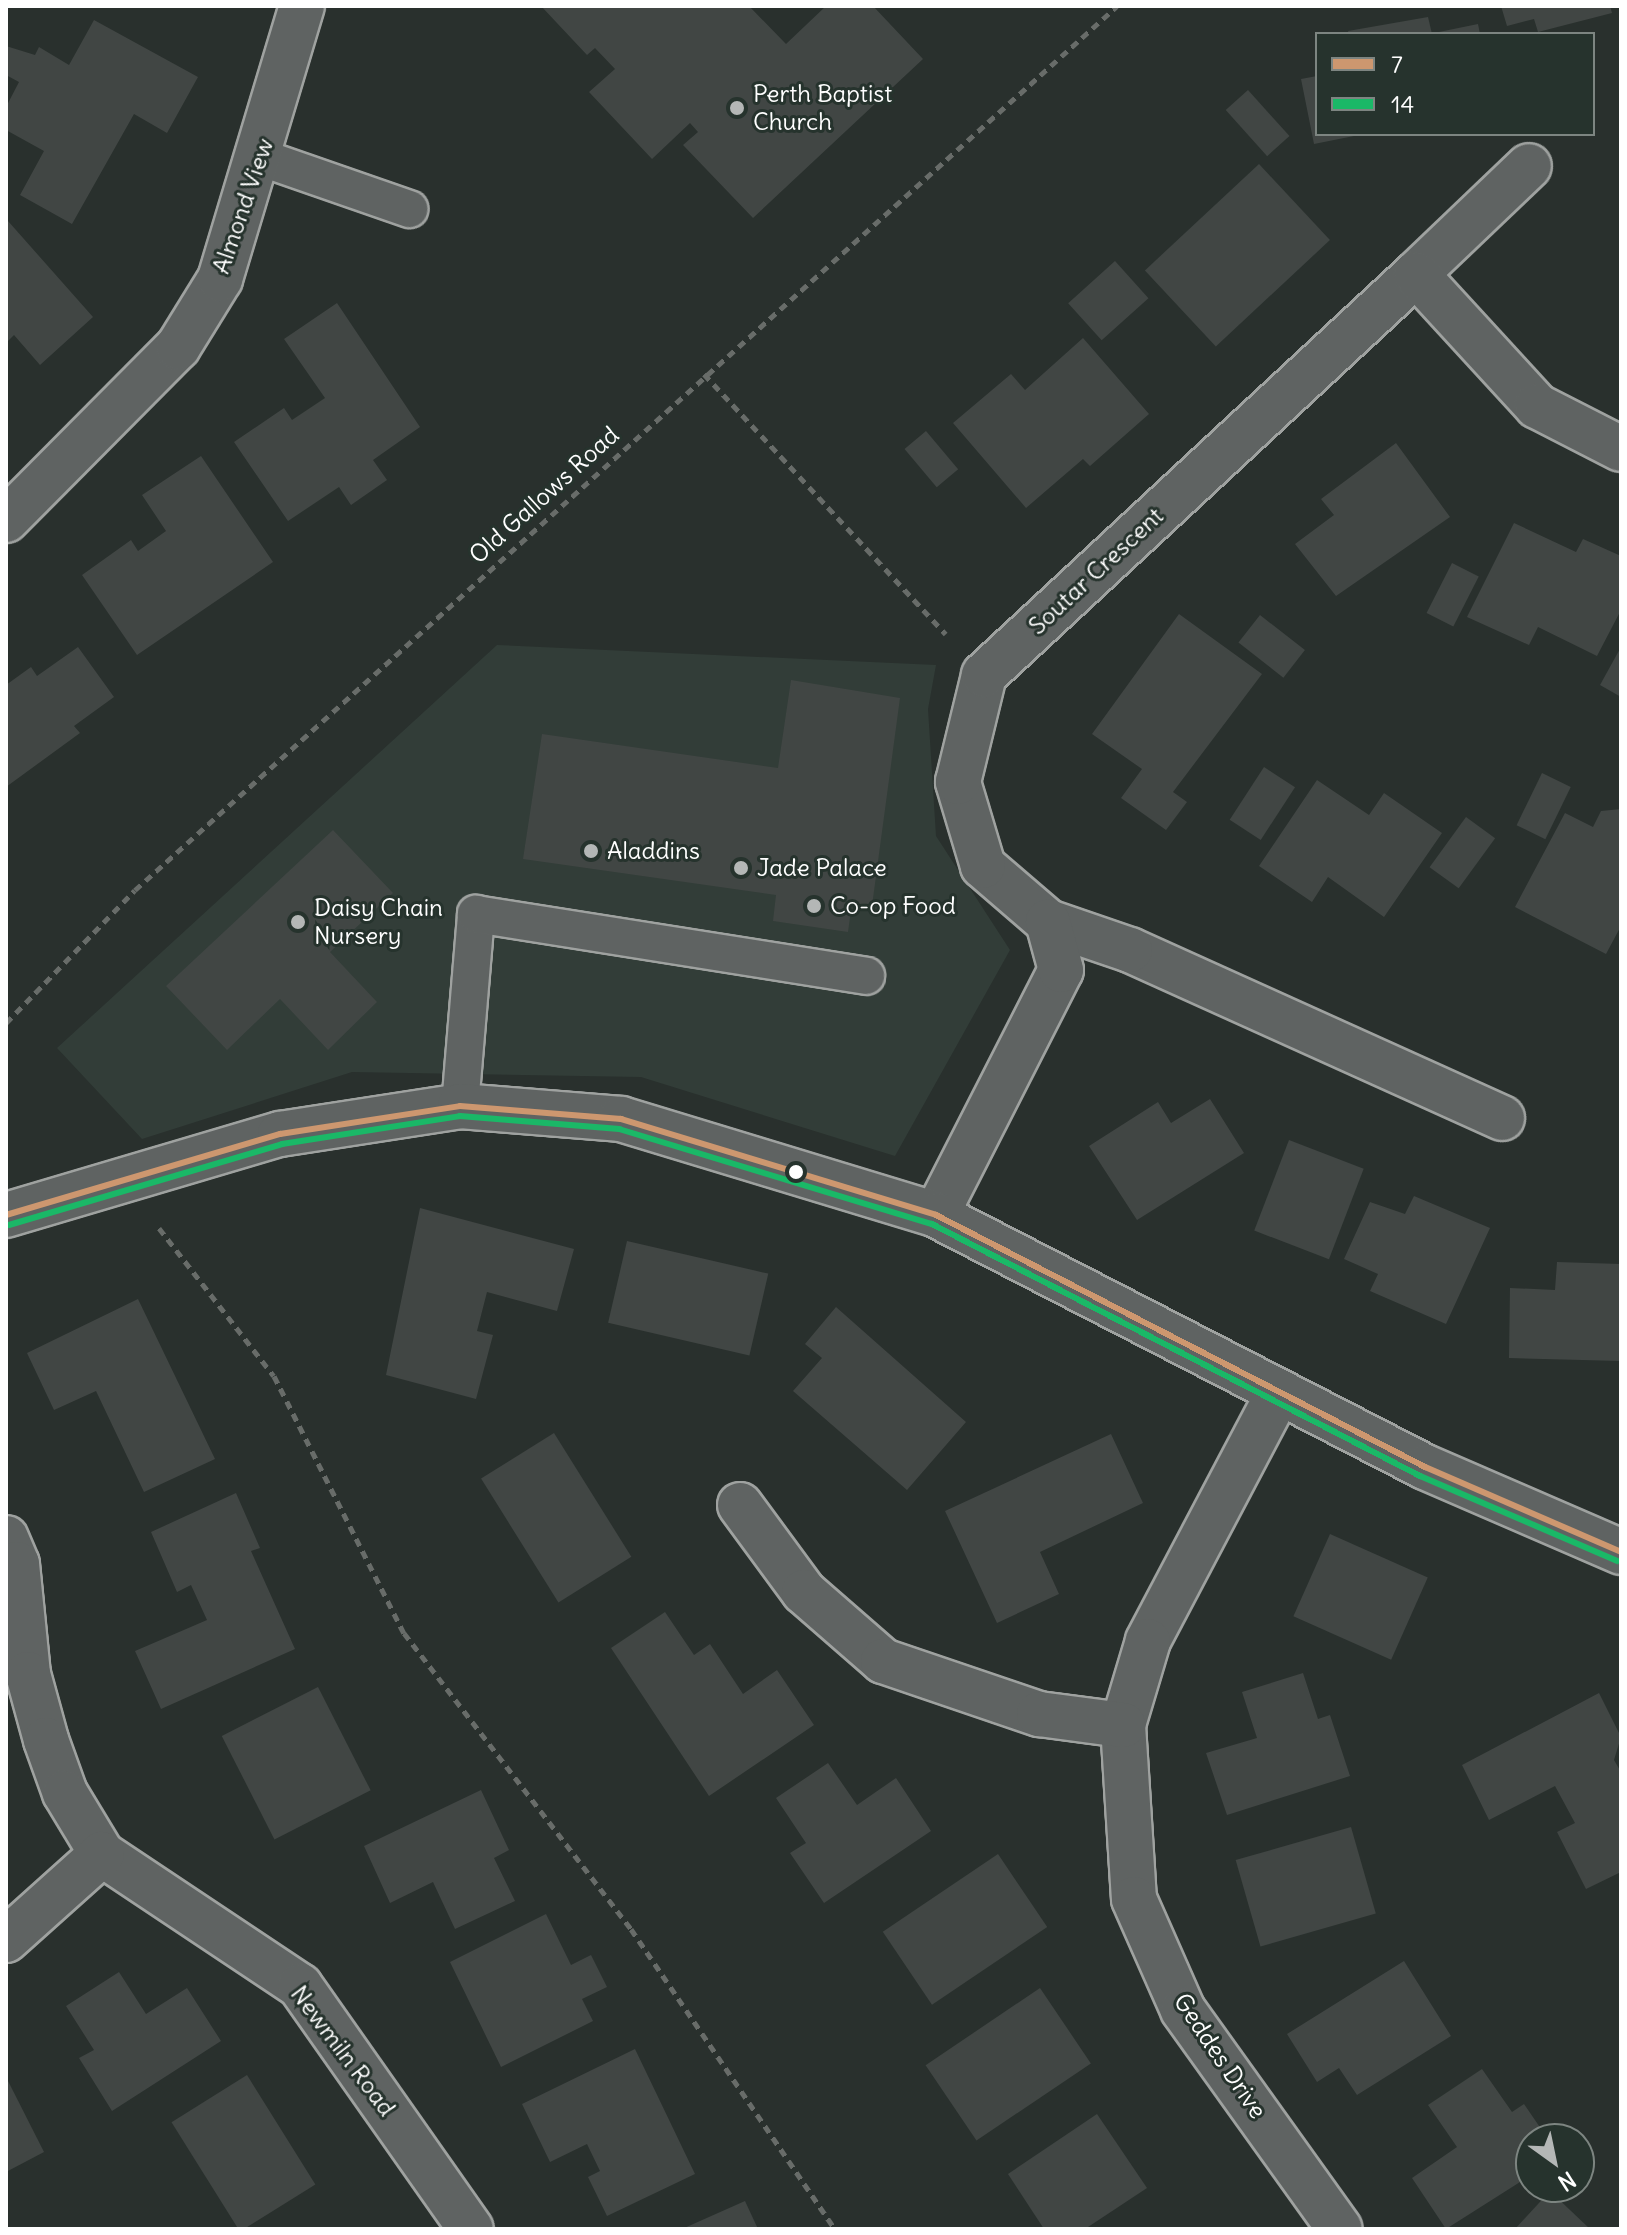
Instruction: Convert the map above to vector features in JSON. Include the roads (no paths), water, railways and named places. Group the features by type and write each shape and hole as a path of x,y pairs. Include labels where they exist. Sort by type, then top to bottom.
{"street":[{"name":"Almond View","path":"6,520 178,347 220,279 262,158 302,6"},
{"name":"Soutar Crescent","path":"1048,922 983,866 958,782 984,675 1529,166"},
{"path":"1416,274 1537,406 1621,449"},
{"path":"1048,922 1130,950 1502,1118"},
{"path":"936,1215 1061,970 1048,922"},
{"path":"6,1215 280,1134 460,1106 621,1119 936,1215 1278,1394 1621,1552"},
{"name":"Geddes Drive","path":"1278,1394 1148,1641 1123,1725 1134,1899 1183,2010 1340,2229"},
{"path":"740,1505 804,1592 883,1661 1039,1714 1123,1725"},
{"name":"Newmiln Road","path":"6,1538 17,1564 28,1674 46,1740 65,1793 102,1854 300,1986 471,2229"},
{"path":"6,1940 102,1854"}],"lane":[{"path":"262,158 409,209"},
{"path":"460,1106 476,914 866,976"}],"place":[{"name":"Perth Baptist Church","path":"737,108"},
{"name":"Aladdins","path":"591,851"},
{"name":"Jade Palace","path":"741,868"},
{"name":"Co-op Food","path":"814,906"},
{"name":"Daisy Chain Nursery","path":"298,922"}]}
